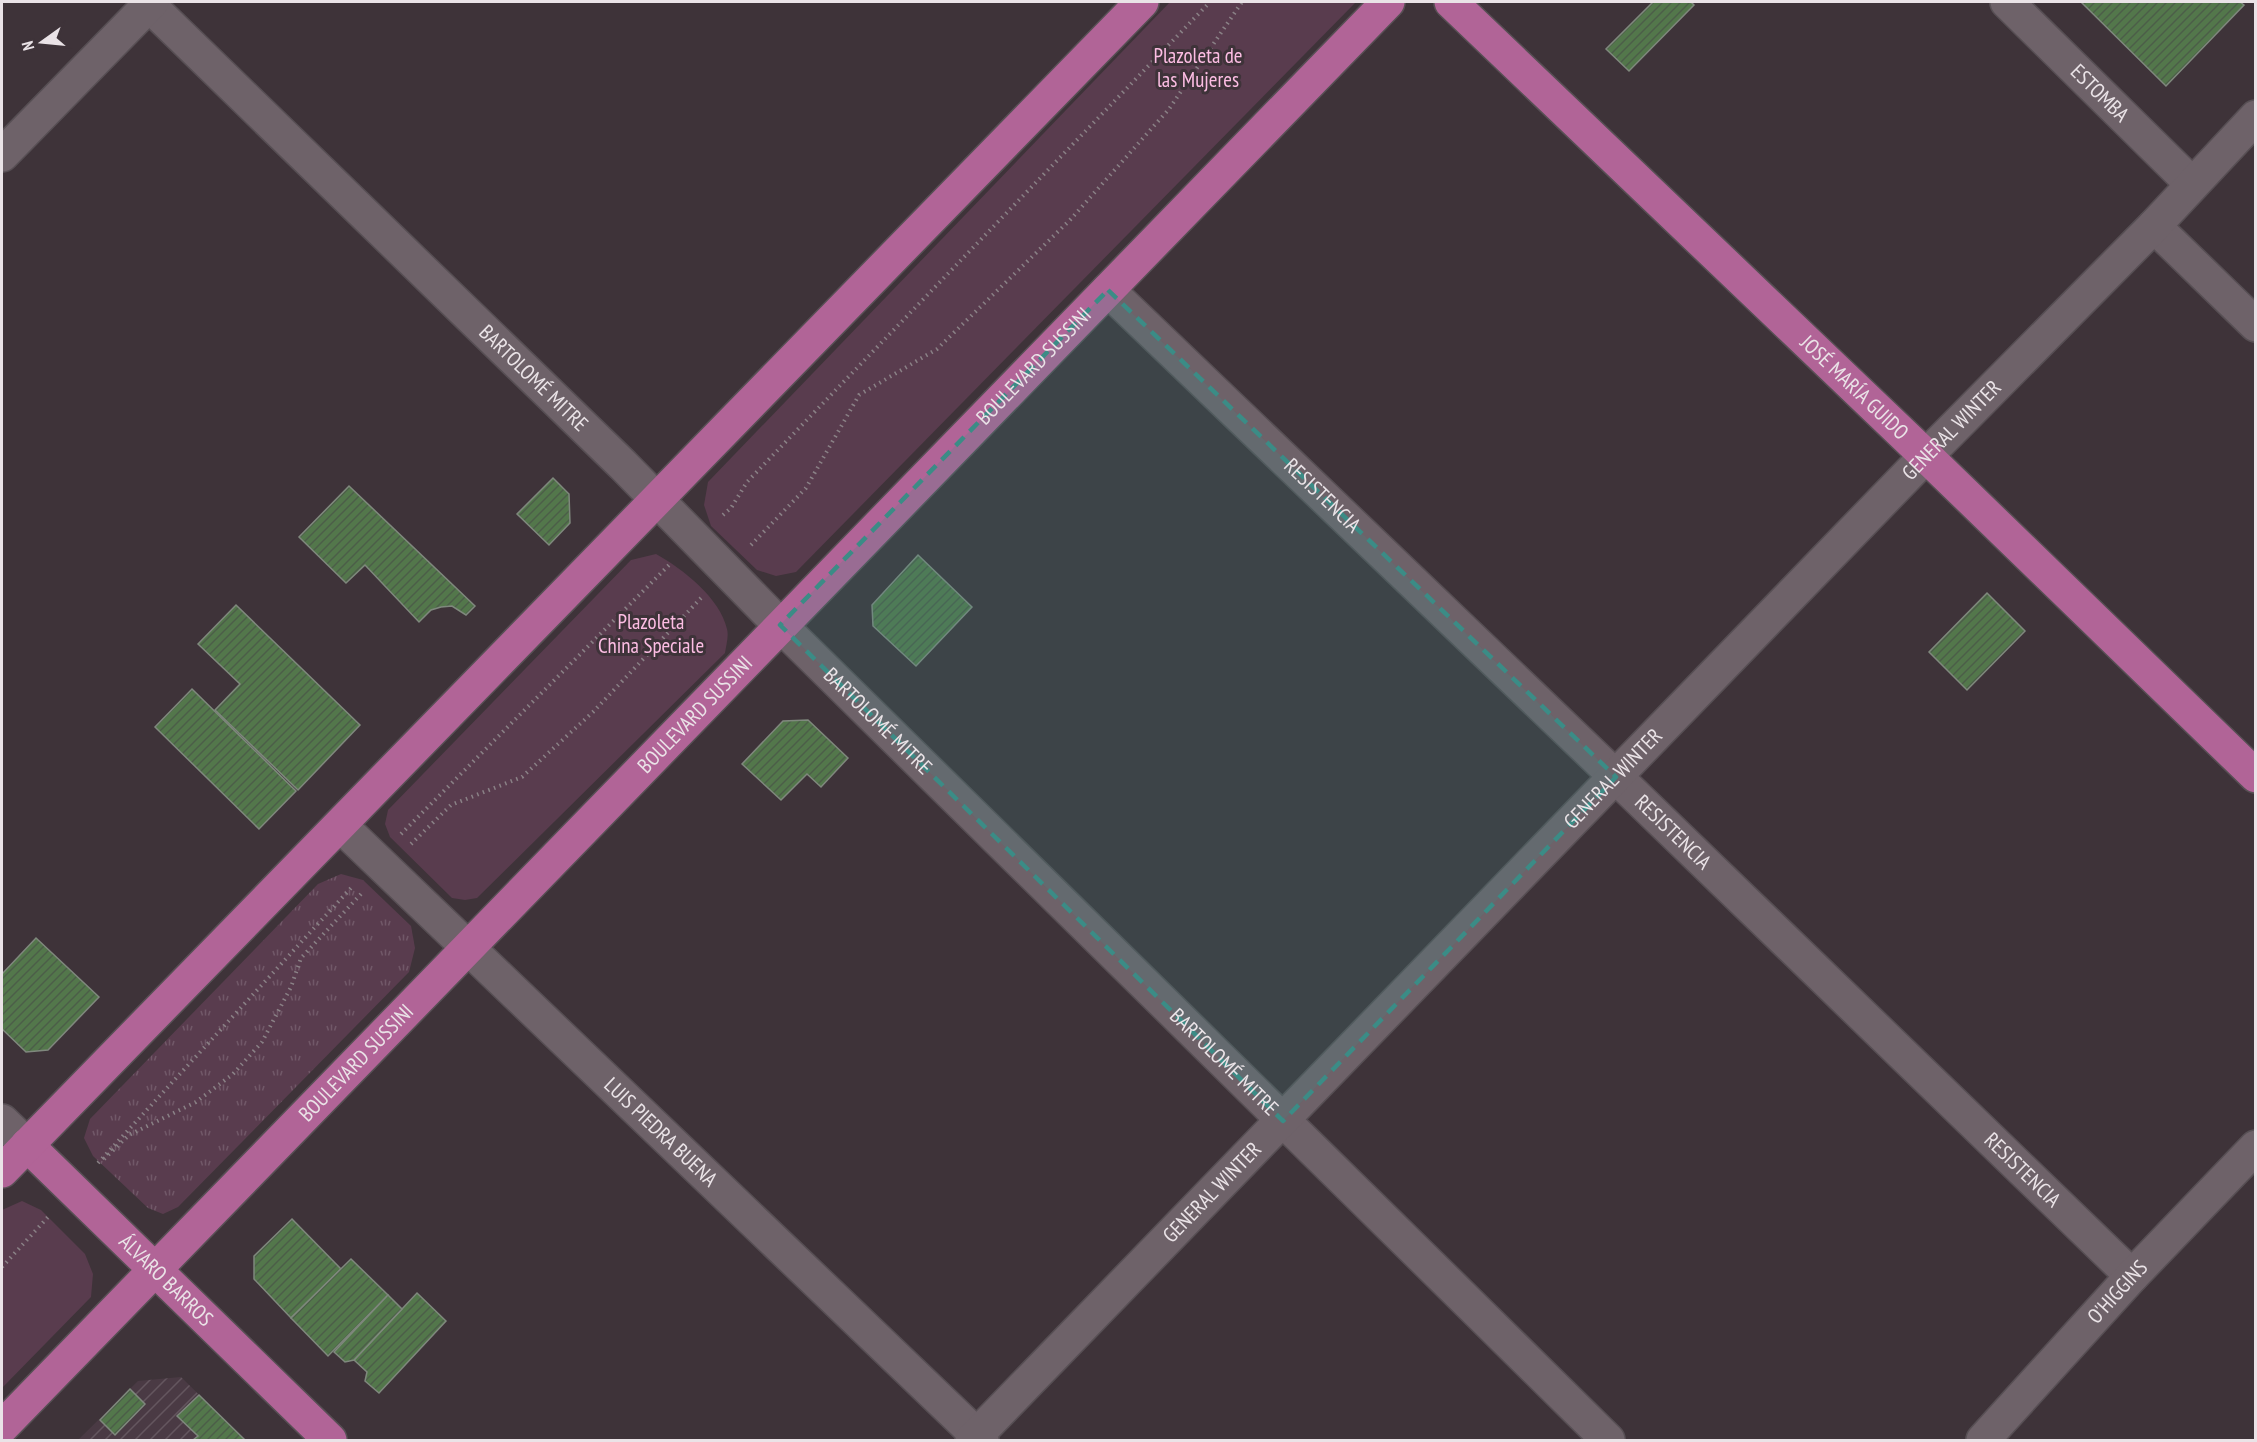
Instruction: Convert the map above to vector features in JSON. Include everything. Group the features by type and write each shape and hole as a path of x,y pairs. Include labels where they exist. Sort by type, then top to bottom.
{"main road":[{"path":"2,1171 1142,2"},
{"name":"BOULEVARD SUSSINI","path":"2,1427 1388,2"},
{"name":"JOSÉ MARÍA GUIDO","path":"1451,2 1926,456 2256,776"},
{"name":"ÁLVARO BARROS","path":"27,1145 330,1440"}],"street":[{"name":"ESTOMBA","path":"2007,2 2192,184"},
{"name":"BARTOLOMÉ MITRE","path":"149,3 623,465 780,625 1608,1440"},
{"path":"2,155 149,3"},
{"name":"GENERAL WINTER","path":"977,1439 1926,456 2154,226 2256,117"},
{"path":"2154,226 2256,325"},
{"name":"RESISTENCIA","path":"1108,290 2132,1276"},
{"name":"LUIS PIEDRA BUENA","path":"340,825 977,1439"},
{"name":"ÁLVARO BARROS","path":"2,1121 27,1145"},
{"name":"O'HIGGINS","path":"1983,1440 2132,1276 2256,1146"}],"path":[{"path":"2,1266 646,587 731,508 747,482 1210,2"},
{"path":"73,1189 129,1135 196,1102 233,1074 262,1042 291,987 301,958 382,864 451,805 522,777 593,712 806,488 859,395 937,349 1070,220 1169,109 1242,2"}],"highlighted area":[{"path":"1108,290 1616,777 1283,1121 780,625"}],"shaded area":[{"path":"181,1377 245,1440 78,1440 138,1381"}],"green space":[{"name":"Plazoleta de las Mujeres","path":"1170,2 1356,2 796,572 776,576 757,570 711,526 704,505 708,482"},
{"name":"Plazoleta China Speciale","path":"656,554 688,576 717,606 728,632 725,653 477,898 465,900 452,898 390,837 385,824 388,810 631,560"},
{"path":"341,874 363,880 411,926 415,948 409,972 178,1207 163,1214 148,1208 93,1156 84,1138 90,1119 318,884"},
{"path":"22,1201 41,1210 85,1254 93,1274 91,1297 2,1388 2,1210"}],"building":[{"path":"1653,2 1691,2 1694,5 1629,71 1606,49"},
{"path":"2081,2 2240,2 2244,5 2166,86"},
{"path":"553,478 569,494 570,523 549,545 517,514"},
{"path":"349,486 475,606 466,615 452,606 441,607 431,610 419,622 365,565 346,583 299,537"},
{"path":"918,555 972,607 916,666 873,626 872,605"},
{"path":"1987,593 2025,631 1967,690 1929,652"},
{"path":"236,605 360,725 298,790 215,710 240,684 198,644"},
{"path":"192,689 296,791 259,829 155,727"},
{"path":"808,720 848,758 821,787 807,774 781,800 742,764 783,721"},
{"path":"36,938 99,997 48,1050 26,1052 2,1029 2,974"},
{"path":"292,1219 341,1269 291,1318 254,1279 254,1256"},
{"path":"351,1259 388,1295 328,1356 291,1318"},
{"path":"417,1293 446,1321 379,1393 365,1381 367,1372 354,1360"},
{"path":"388,1295 402,1309 354,1360 345,1362 334,1352"},
{"path":"130,1389 145,1404 115,1435 100,1420"},
{"path":"199,1395 245,1440 193,1440 198,1436 177,1416"}]}
